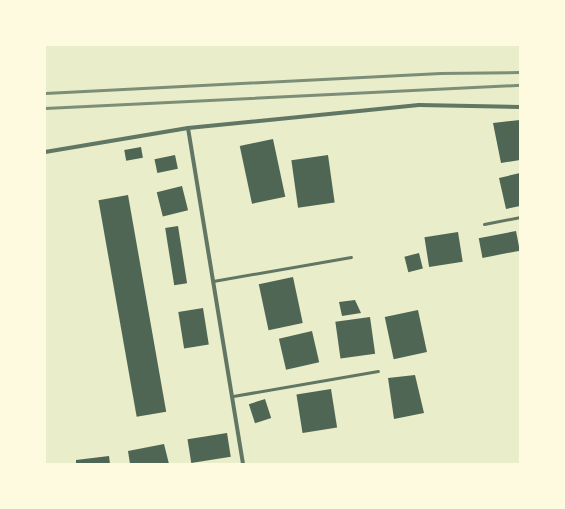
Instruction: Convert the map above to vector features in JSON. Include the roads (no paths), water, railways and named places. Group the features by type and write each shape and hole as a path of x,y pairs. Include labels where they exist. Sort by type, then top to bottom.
{"street":[{"path":"45,152 188,128 419,105 520,107"},
{"path":"188,128 243,464"}],"lane":[{"path":"484,224 520,217"},
{"path":"213,281 351,257"},
{"path":"232,396 378,371"}],"railway":[{"path":"45,93 440,73 520,72"},
{"path":"45,108 520,85"}]}
